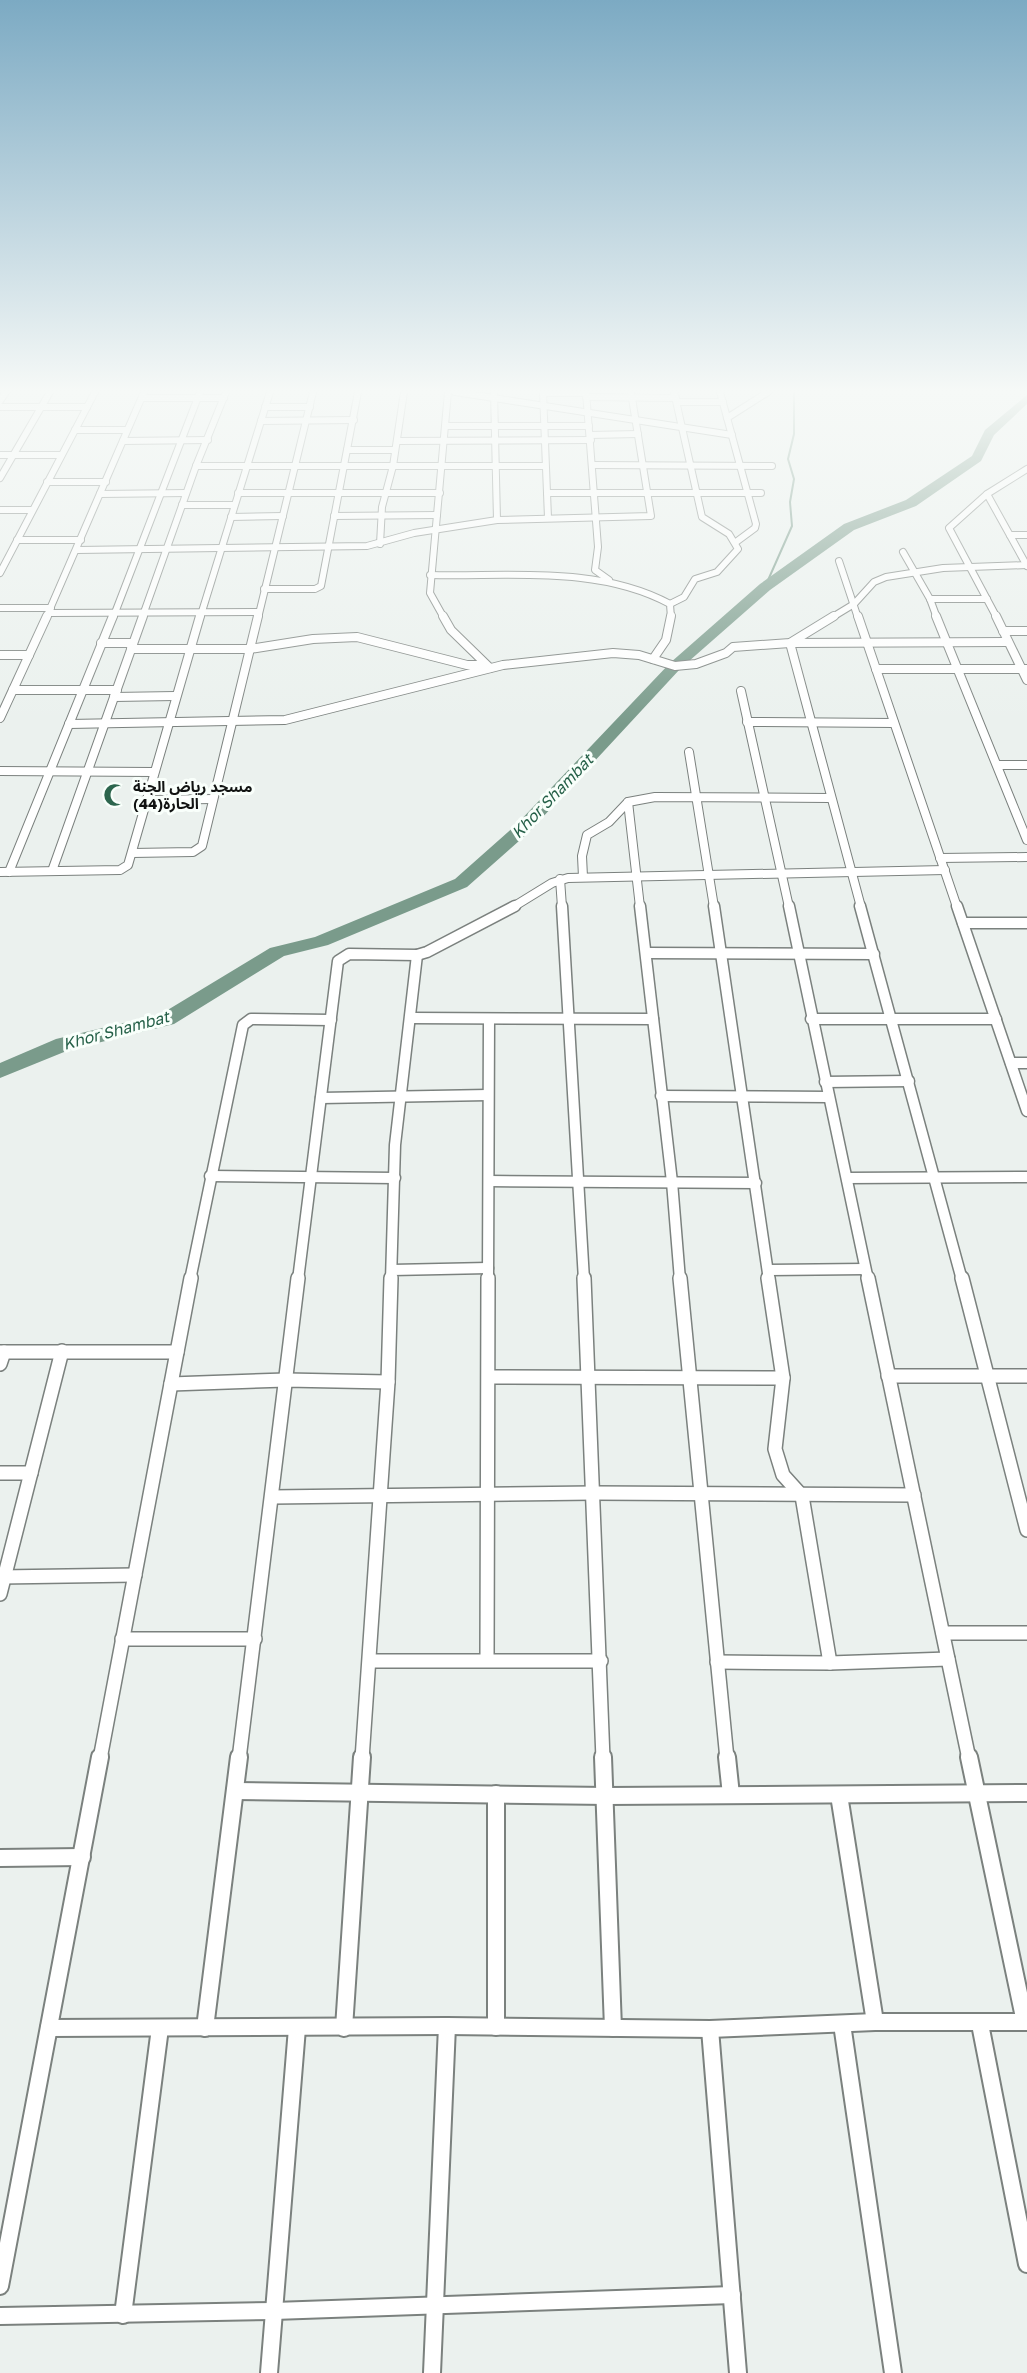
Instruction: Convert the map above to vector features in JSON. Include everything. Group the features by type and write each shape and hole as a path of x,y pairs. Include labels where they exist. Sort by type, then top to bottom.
{"street":[{"path":"0,573 36,503"},
{"path":"0,718 3,706 13,690 50,610 96,503"},
{"path":"52,871 182,505 234,505 167,723 128,865 123,870 5,872 51,772 156,503"},
{"path":"132,853 198,850 202,846 286,503"},
{"path":"264,589 318,588 330,547 337,503"},
{"path":"380,544 384,503"},
{"path":"439,503 430,592 441,616 489,666"},
{"path":"496,503 496,520"},
{"path":"547,503 548,518"},
{"path":"595,503 598,547 595,570 599,575 612,581 650,591 670,604"},
{"path":"76,550 330,547 380,544 399,536 496,520 651,516 649,503"},
{"path":"670,604 684,597 695,579 713,574 721,568 738,549 736,542 728,532 702,517 698,503"},
{"path":"736,542 755,528 750,503"},
{"path":"977,503 949,526 1024,669 1027,680"},
{"path":"790,643 854,604 873,582 886,577 916,571 1027,566 992,503"},
{"path":"0,510 32,510"},
{"path":"334,516 437,515"},
{"path":"231,517 283,516"},
{"path":"1010,535 1027,535"},
{"path":"17,540 81,540"},
{"path":"903,552 916,571 930,599 945,642 998,765 1027,840"},
{"path":"839,561 1027,1111"},
{"path":"430,575 612,581"},
{"path":"930,599 987,599"},
{"path":"653,659 668,641 672,623 670,604"},
{"path":"0,608 115,612 258,612"},
{"path":"1003,631 1027,631"},
{"path":"101,643 190,650 250,649 313,639 357,637 466,665 489,666"},
{"path":"69,724 232,723 296,718 348,702 489,666 614,653 653,659 675,666 696,664 726,653 733,647 790,643 1008,642"},
{"path":"790,643 830,798 936,1178 1027,1530"},
{"path":"0,656 29,655"},
{"path":"876,669 1024,669"},
{"path":"13,690 83,690 116,694 175,696"},
{"path":"49,2028 447,2026 710,2029 875,2022 980,2025 1026,2022 847,1178 797,954 766,798 741,691"},
{"path":"747,722 894,723"},
{"path":"688,752 710,873 783,1378 775,1449 783,1475 802,1496 830,1663"},
{"path":"998,765 1027,765"},
{"path":"0,771 153,772"},
{"path":"583,877 584,844 588,835 609,822 628,802 655,797 830,798"},
{"path":"146,800 213,799"},
{"path":"628,802 672,1182 688,1377 731,1795"},
{"path":"940,858 1027,857"},
{"path":"205,2028 338,961 342,957 358,953 417,955 436,949 494,919 560,879 710,873 945,870"},
{"path":"560,879 590,1377 607,1796 613,2028"},
{"path":"963,923 1027,923"},
{"path":"647,952 874,954"},
{"path":"345,2028 388,1382 396,1132 417,955"},
{"path":"411,1018 652,1018"},
{"path":"811,1018 996,1018"},
{"path":"487,1660 489,1019"},
{"path":"0,2286 210,1176 246,1021 331,1020"},
{"path":"1011,1063 1027,1063"},
{"path":"825,1082 909,1081"},
{"path":"321,1098 488,1095"},
{"path":"661,1096 828,1097"},
{"path":"210,1176 395,1178"},
{"path":"847,1178 1027,1177"},
{"path":"489,1181 756,1183"},
{"path":"392,1270 489,1268"},
{"path":"769,1270 865,1269"},
{"path":"0,1364 2,1352 177,1352"},
{"path":"0,1594 2,1577 62,1352"},
{"path":"888,1376 1027,1376"},
{"path":"489,1377 783,1378"},
{"path":"171,1384 286,1380 388,1382"},
{"path":"0,1473 31,1473"},
{"path":"272,1497 594,1493 914,1495"},
{"path":"2,1577 135,1575"},
{"path":"943,1633 1027,1633"},
{"path":"122,1639 255,1639"},
{"path":"717,1662 830,1663 948,1659"},
{"path":"371,1661 601,1661"},
{"path":"235,1791 607,1796 1027,1793"},
{"path":"496,1794 496,2027"},
{"path":"839,1795 875,2022"},
{"path":"0,1858 82,1857"},
{"path":"842,2024 893,2373"},
{"path":"980,2025 1027,2264"},
{"path":"432,2373 447,2026"},
{"path":"123,2315 160,2028"},
{"path":"269,2373 297,2028"},
{"path":"710,2029 738,2373"},
{"path":"0,2316 274,2311 732,2295"}],"waterway":[{"path":"765,587 792,526 790,503"},
{"name":"Khor Shambat","path":"0,1071 63,1044 167,1019 277,952 321,941 461,883 522,829 675,666 765,587 849,527 911,503"}],"place":[{"name":"مسجد رياض الجنة الحارة(44)","path":"115,795"}]}
